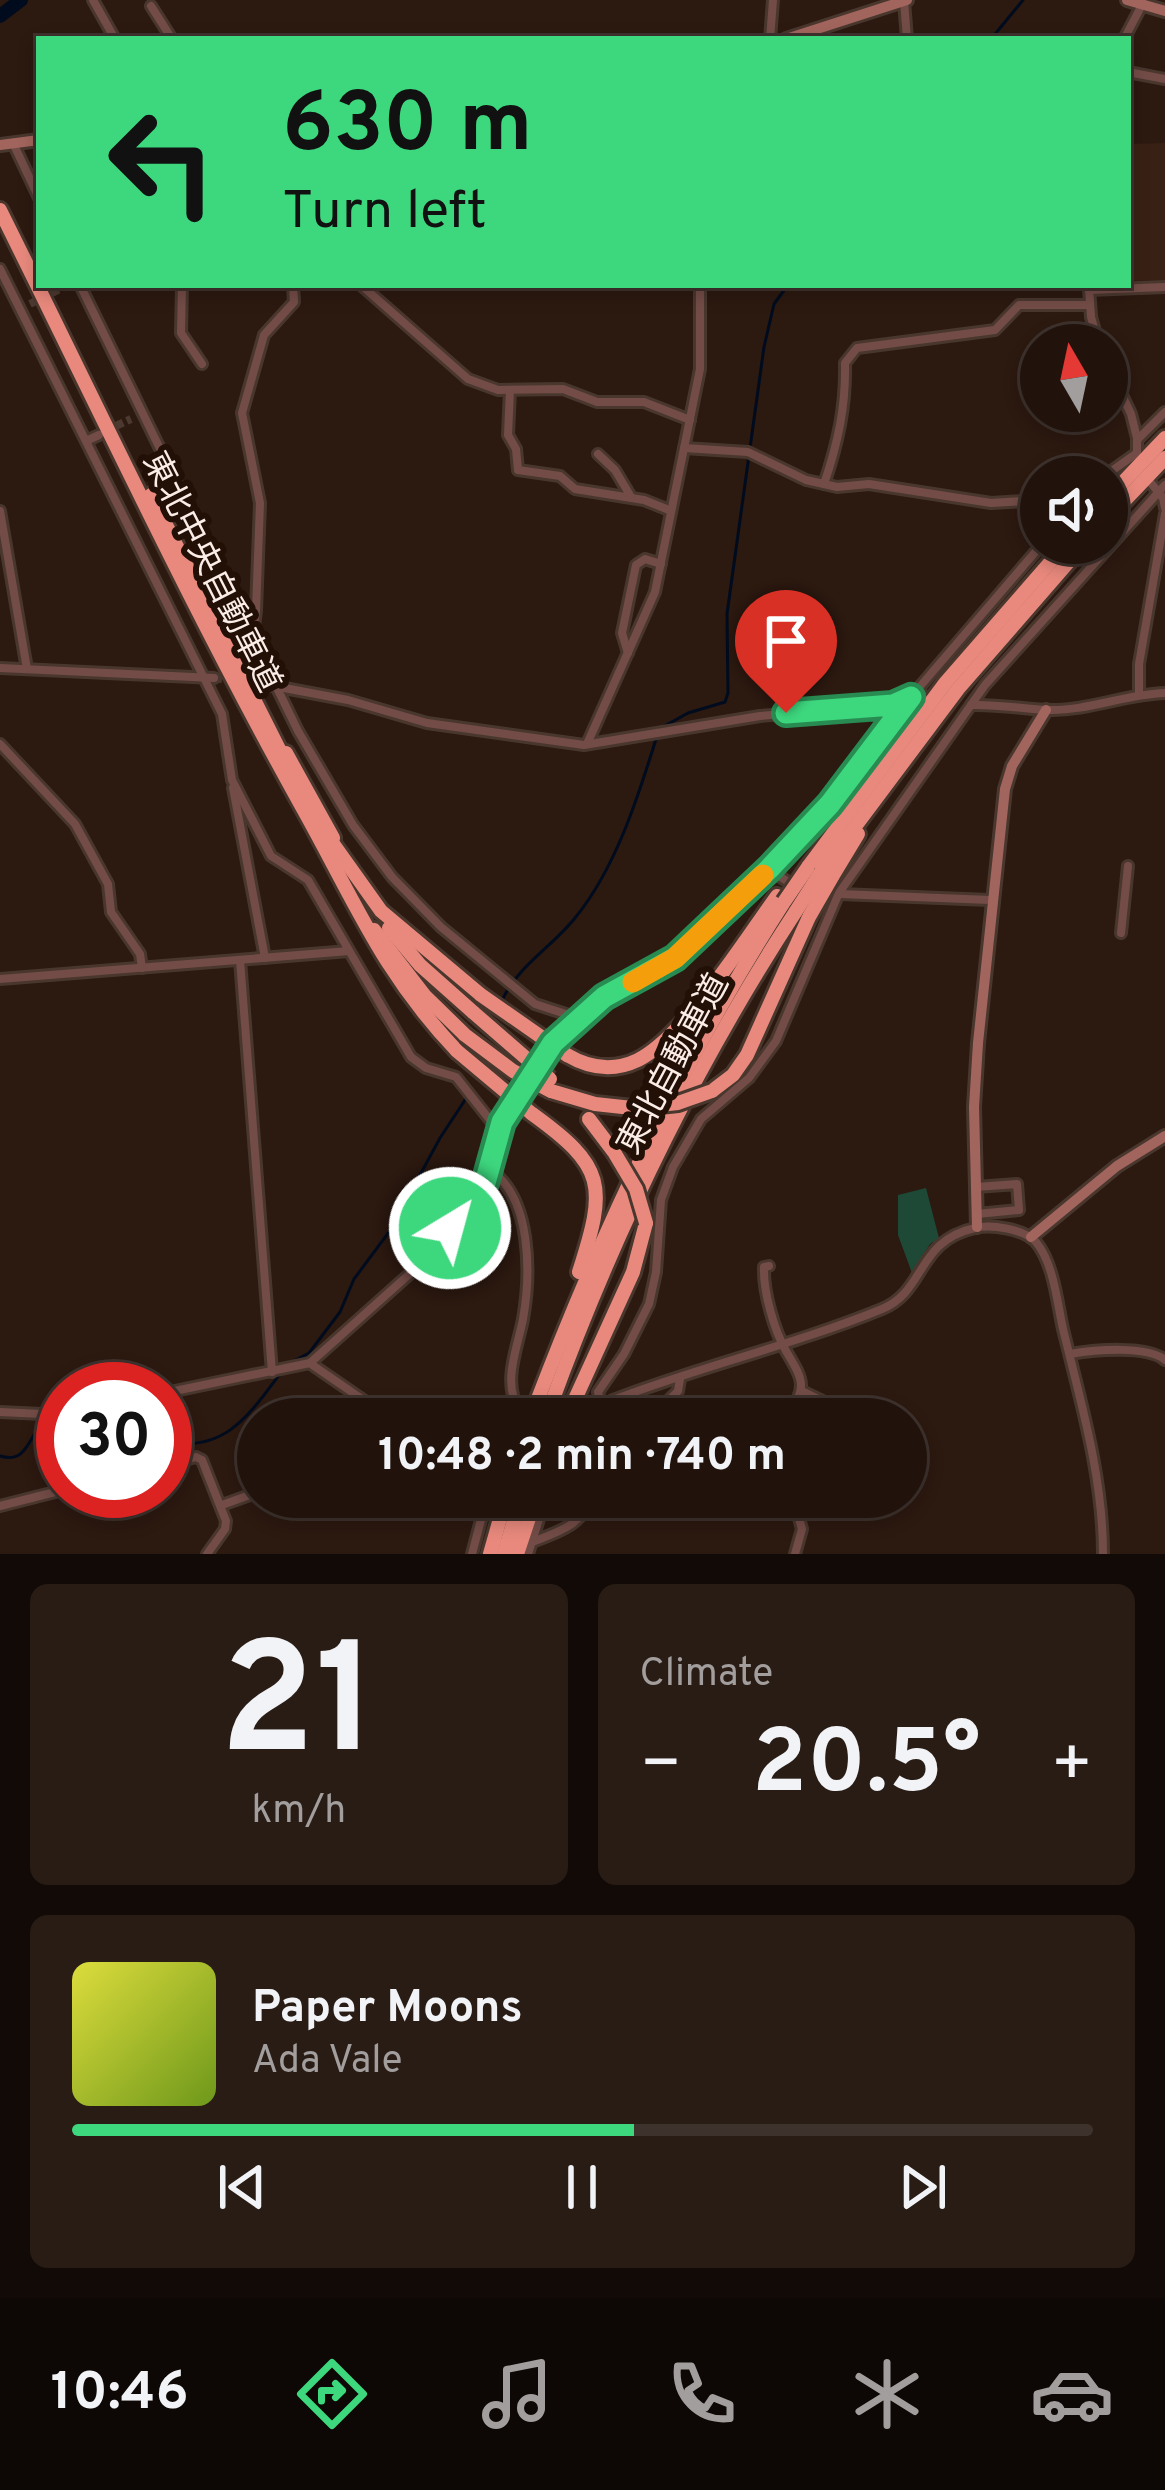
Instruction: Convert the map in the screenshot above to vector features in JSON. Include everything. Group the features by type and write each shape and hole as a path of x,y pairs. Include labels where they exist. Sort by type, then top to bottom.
{"highway":[{"name":"東北中央自動車道","path":"0,210 36,282"},
{"name":"東北中央自動車道","path":"39,288 343,873"},
{"path":"1128,477 1165,438"},
{"path":"1128,497 1165,458"},
{"path":"343,873 408,938 566,1055 586,1065 614,1067 639,1060 656,1048 792,906 909,729 1049,564"},
{"name":"東北自動車道","path":"553,1398 595,1288 666,1134 792,906 908,753 1067,564"},
{"path":"343,873 406,950 552,1085 573,1099 632,1108 678,1103 712,1091 733,1075 747,1055 792,906"},
{"path":"343,873 409,976 465,1035 513,1071 552,1085"},
{"path":"343,873 397,981 457,1051 582,1155 592,1171 598,1196 593,1229 551,1398"},
{"path":"556,1398 639,1258 646,1223 636,1190 589,1119"},
{"path":"490,1554 500,1518"},
{"path":"504,1554 515,1518"},
{"path":"517,1554 529,1518"}],"street":[{"path":"93,0 113,36"},
{"path":"770,36 773,0"},
{"path":"795,36 906,0 907,36"},
{"path":"1127,0 1165,11"},
{"path":"1126,36 1144,2"},
{"path":"151,6 170,36"},
{"path":"1131,73 1165,79"},
{"path":"7,144 36,193"},
{"path":"0,269 209,678 222,714 265,958"},
{"path":"1131,287 1165,287"},
{"path":"81,288 276,686 368,848 424,912 513,988 535,1004 578,1018"},
{"path":"182,288 181,333 202,364"},
{"path":"249,630 256,611 260,503 242,413 259,347 294,302 293,288"},
{"path":"364,288 468,380 483,387 563,389 597,402 644,402 689,420"},
{"path":"587,745 644,622 661,564 700,369 700,288"},
{"path":"1089,288 1094,324"},
{"path":"20,310 30,304"},
{"path":"824,484 838,443 847,386 845,363 857,348 995,330 1019,305 1089,305"},
{"path":"510,390 508,436 516,448 518,470 565,477 575,489 631,497 670,510"},
{"path":"1128,408 1139,455 1128,462"},
{"path":"1137,440 1165,412"},
{"path":"130,419 142,414"},
{"path":"86,441 99,435"},
{"path":"684,448 753,453 824,484 883,485 970,501 1020,500"},
{"path":"598,454 615,470 631,497"},
{"path":"1151,483 1162,489"},
{"path":"1139,694 1139,664 1160,577 1162,489"},
{"path":"599,1398 598,1392 649,1304 661,1200 673,1166 701,1119 758,1068 776,1041 838,893 968,705 1162,489"},
{"path":"0,511 28,669"},
{"path":"628,655 622,633 636,565 645,559 661,564"},
{"path":"192,1389 310,1363 414,1270 476,1198 490,1169 499,1130 541,1059 604,997 675,958 769,869 830,804 911,697 1025,564"},
{"path":"0,668 209,678"},
{"path":"263,685 349,700 427,723 587,745 760,716 893,705 922,694"},
{"path":"968,705 1028,705 1046,710 1165,693"},
{"path":"977,1220 974,1107 990,900 1008,776 1046,710"},
{"path":"0,744 75,824 108,884 111,912 140,954 142,968"},
{"path":"232,780 272,856 308,880 411,1057 426,1068 456,1077 499,1130"},
{"path":"1121,934 1128,866"},
{"path":"769,869 830,910"},
{"path":"838,893 990,900"},
{"path":"0,979 349,951"},
{"path":"240,960 278,1371"},
{"path":"1030,1237 1117,1166 1165,1136"},
{"path":"490,1169 513,1194 524,1233 526,1297 509,1392 520,1398"},
{"path":"624,1398 897,1302 934,1248 977,1220 1019,1210 1017,1184 976,1187"},
{"path":"977,1220 1030,1237 1047,1263 1100,1493 1103,1554"},
{"path":"769,1266 764,1268 764,1281 784,1344 800,1371 798,1398"},
{"path":"1070,1354 1137,1350 1158,1353 1165,1360"},
{"path":"310,1363 361,1398"},
{"path":"671,1398 680,1378"},
{"path":"802,1391 816,1398"},
{"path":"0,1412 36,1414"},
{"path":"192,1459 199,1457 222,1504 225,1528 207,1554"},
{"path":"0,1506 36,1497"},
{"path":"222,1504 237,1499"},
{"path":"472,1554 481,1518"},
{"path":"528,1554 539,1518"},
{"path":"532,1542 567,1529 581,1518"},
{"path":"795,1554 802,1529 799,1518"}],"shaded area":[{"path":"1165,143 1165,280 1131,281 1131,144"}],"green space":[{"path":"926,1188 939,1238 912,1273 898,1235 898,1195"}],"waterway":[{"path":"0,16 21,0"},
{"path":"993,36 1023,0"},
{"path":"661,728 688,713 725,702 728,693 727,614 764,347 774,304 786,288"},
{"path":"501,1003 525,968 590,898 634,807 657,736"},
{"path":"288,1364 309,1353 340,1312 354,1279 389,1232 467,1097"},
{"path":"192,1443 234,1427 282,1371"},
{"path":"0,1456 19,1455 36,1432"}],"tunnel":[{"path":"30,304 62,288"},
{"path":"105,431 131,419"},
{"path":"214,678 263,684"}],"slow traffic":[{"path":"633,982 675,958 763,875"}],"route":[{"path":"450,1228 485,1183 502,1122 553,1043 604,997 646,976 692,944 830,804 911,697 893,705 786,713"}]}
